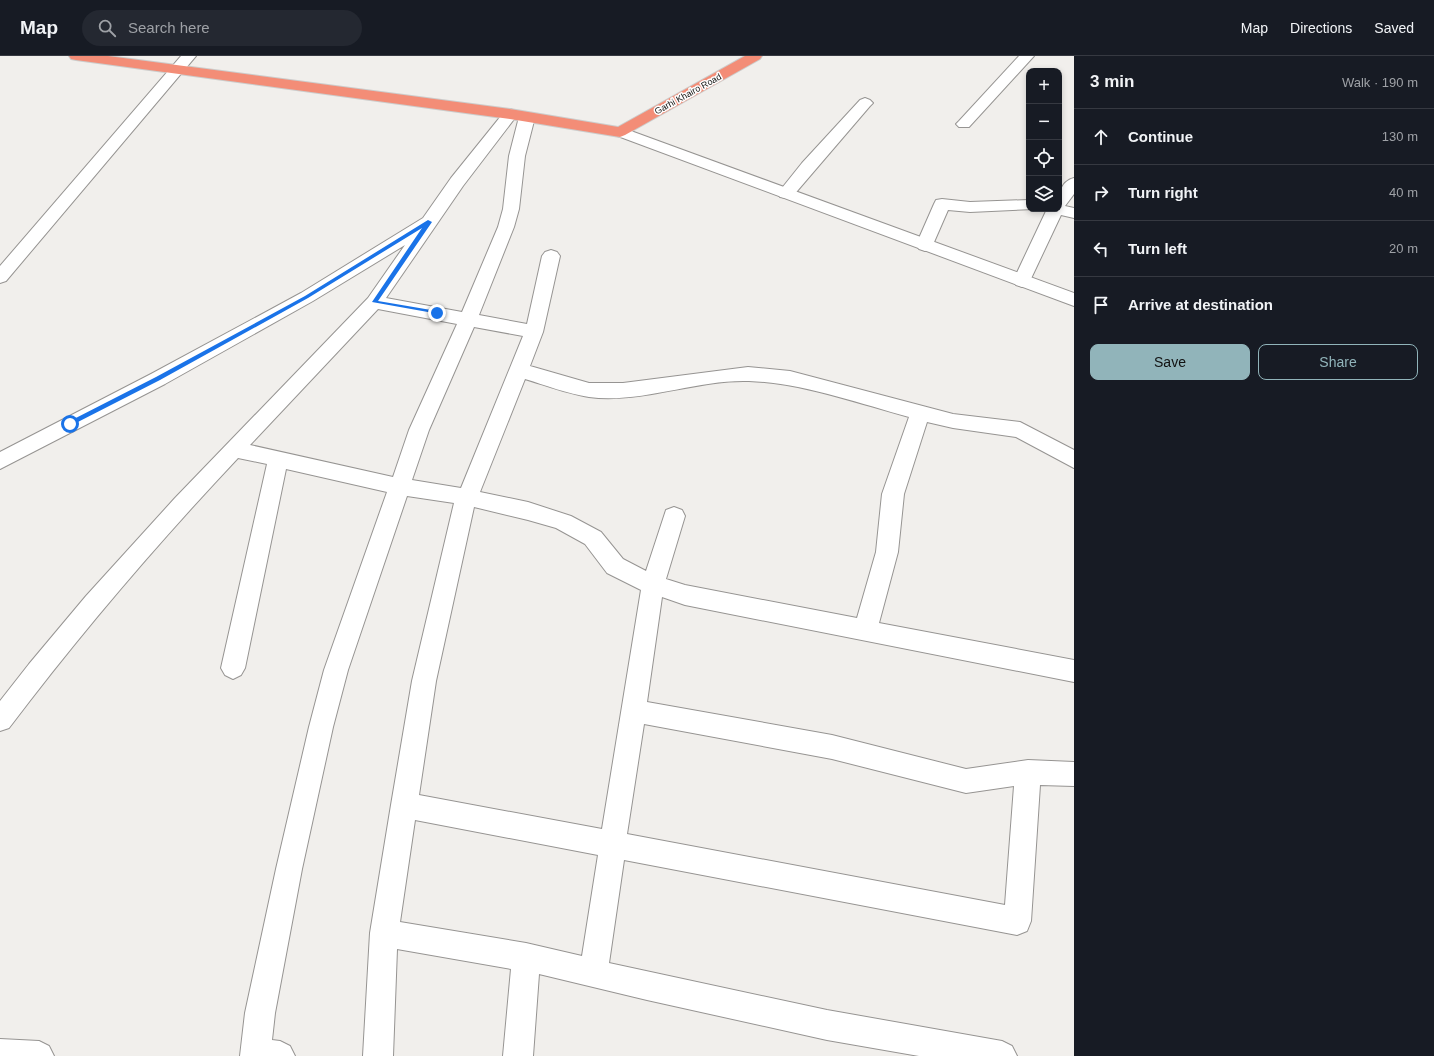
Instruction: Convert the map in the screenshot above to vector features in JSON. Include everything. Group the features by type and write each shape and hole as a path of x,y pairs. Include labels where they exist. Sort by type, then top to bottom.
{"highway":[{"path":"76,56 519,116 620,132"},
{"name":"Garhi Khairo Road","path":"620,132 755,56"}],"street":[{"path":"0,277 176,69 189,56"},
{"path":"964,124 1027,56"},
{"path":"786,194 808,166 865,103"},
{"path":"0,720 36,672 94,603 182,504 232,449 374,302 462,175 519,116"},
{"path":"263,1055 268,975 321,726 336,670 398,486 419,430 468,319 506,227 511,209 517,156 519,116"},
{"path":"620,132 1074,300"},
{"path":"1062,198 1074,183"},
{"path":"925,245 942,204 970,206 1026,205"},
{"path":"1062,210 1074,213"},
{"path":"1022,281 1055,212"},
{"path":"0,461 158,379 306,297 429,222"},
{"path":"378,1056 384,933 424,681 464,505 534,332 552,256"},
{"path":"374,302 534,332"},
{"path":"518,370 589,390 623,390 748,374 790,378 920,414 953,421 1020,430 1050,445 1074,460"},
{"path":"865,630 887,552 893,494 920,414"},
{"path":"232,449 398,486 467,497 528,511 563,522 593,538 615,566 654,585 685,595 1074,671"},
{"path":"233,668 278,460"},
{"path":"593,973 612,844 654,585 674,516"},
{"path":"633,711 832,747 966,781 1028,772 1074,774"},
{"path":"404,805 1017,921 1028,772"},
{"path":"384,933 526,957 827,1025 1002,1056"},
{"path":"518,1056 526,957"},
{"path":"0,1054 39,1056"}],"route":[{"path":"70,424 158,379 306,297 429,222 402,264 374,302 437,313"}]}
